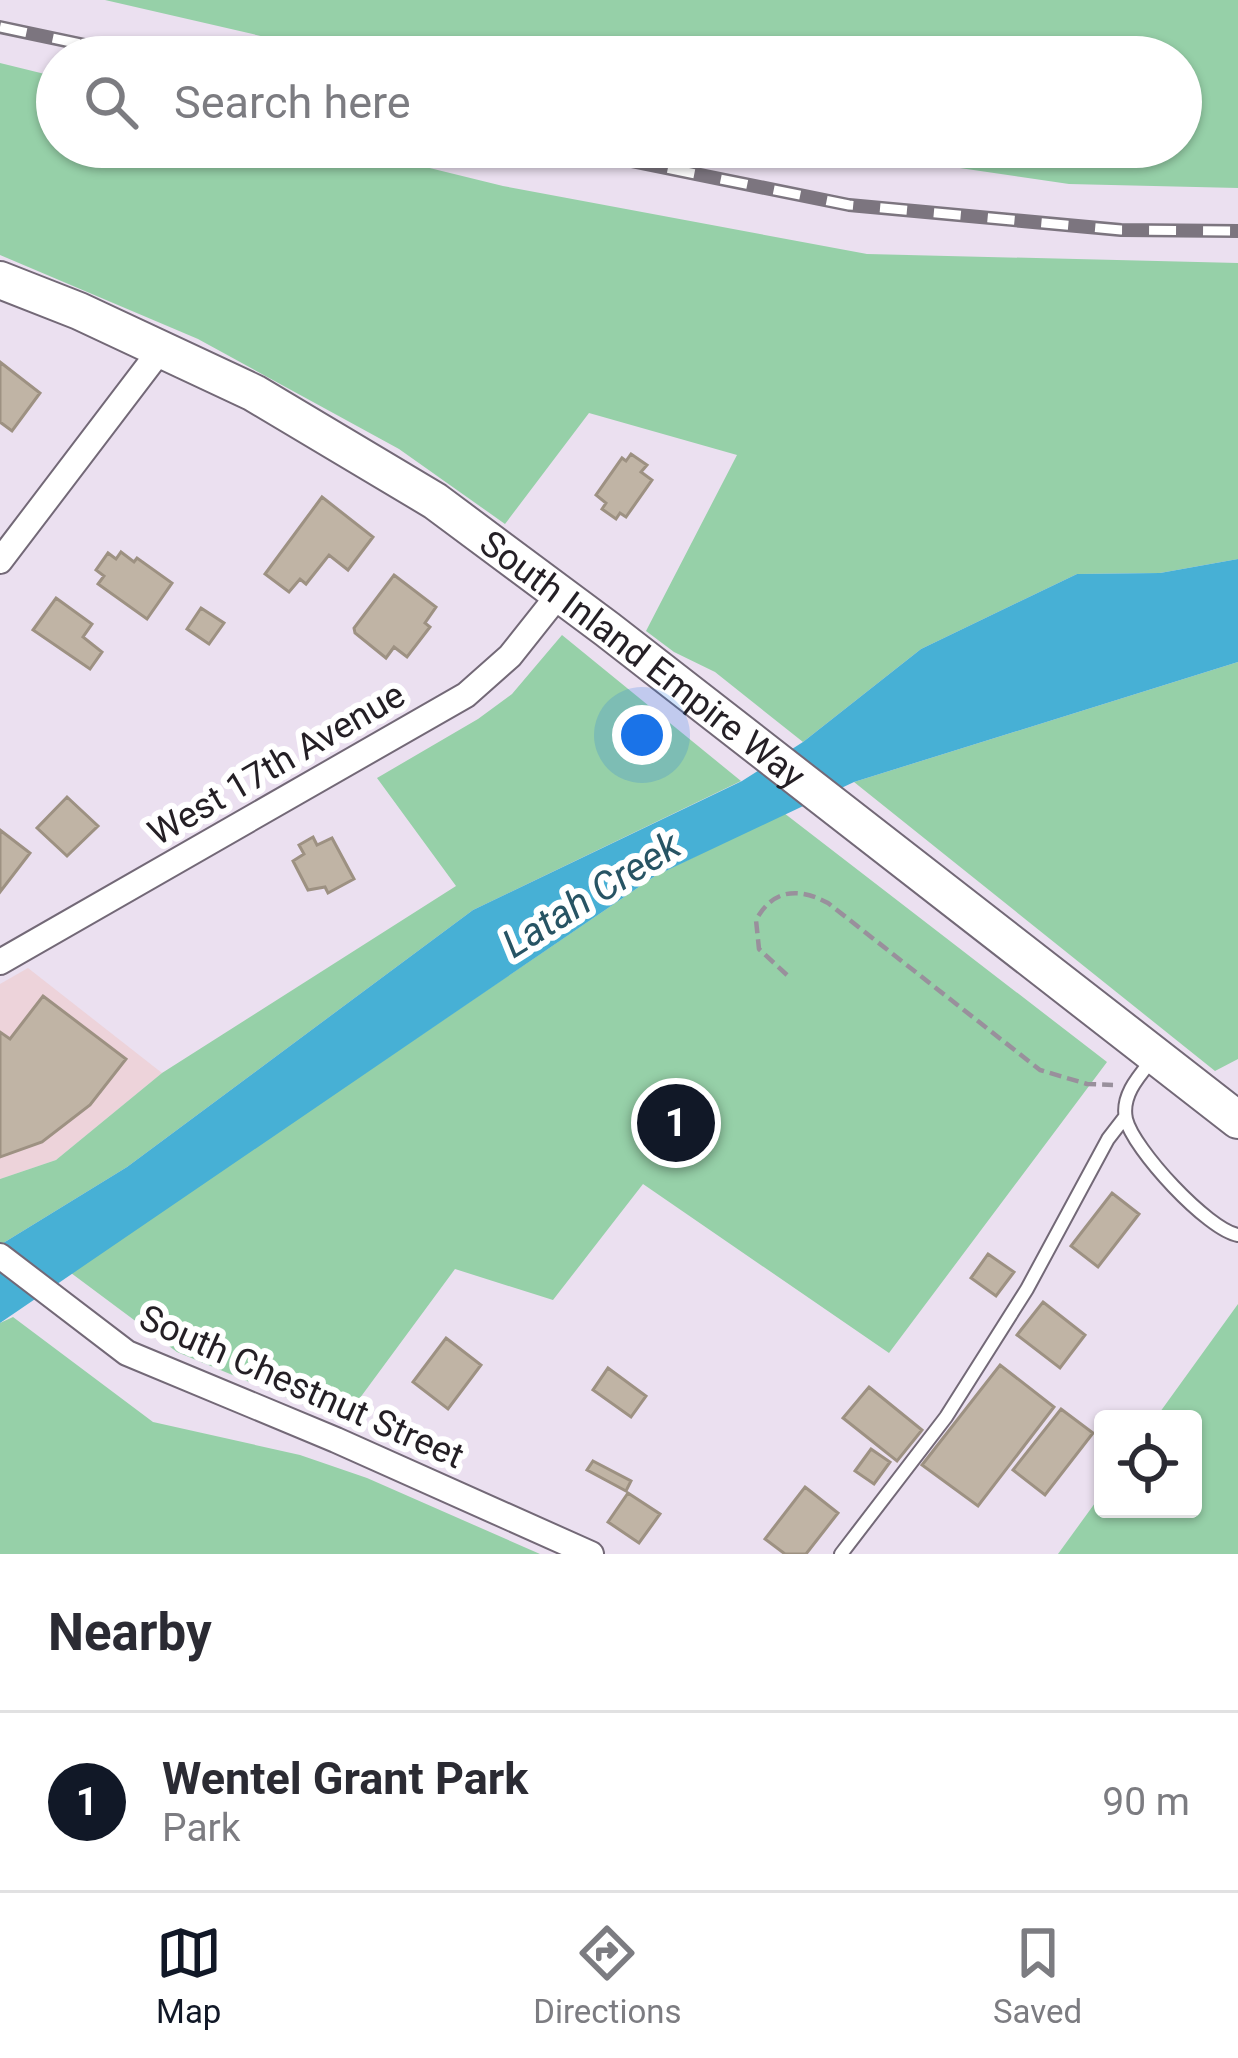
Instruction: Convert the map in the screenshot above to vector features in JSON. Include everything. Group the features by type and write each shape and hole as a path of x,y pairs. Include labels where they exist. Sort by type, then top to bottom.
{"street":[{"name":"South Inland Empire Way","path":"0,280 162,348 302,419 391,472 560,593 1238,1120"},
{"path":"0,561 162,348"},
{"name":"West 17th Avenue","path":"0,962 466,695 510,656 560,593"},
{"name":"South Chestnut Street","path":"0,1256 127,1353 591,1554"}],"lane":[{"path":"842,1554 946,1417 1027,1289 1108,1139 1125,1117 1130,1085 1156,1056"},
{"path":"1125,1117 1137,1142 1206,1219 1238,1235"}],"path":[{"path":"787,975 759,949 756,920 773,897 789,891 811,893 1040,1070 1087,1084 1130,1085"}],"shaded area":[{"path":"28,968 162,1073 56,1160 0,1179 0,984"}],"green space":[{"path":"105,0 1238,0 1238,188 1069,184 960,168 1202,168 1202,36 261,36"},
{"path":"0,63 36,72 36,168 430,168 867,254 1238,263 1238,559 1160,573 1077,574 921,649 803,742 715,672 674,652 646,631 737,455 589,413 505,524 399,449 198,339 0,255"},
{"path":"562,635 741,781 473,910 127,1167 0,1245 0,1179 56,1160 162,1073 456,886 377,778 512,694"},
{"path":"1238,662 1238,1059 1215,1071 854,782"},
{"path":"784,813 1107,1062 889,1353 643,1184 553,1300 455,1269 343,1421 177,1352 71,1273 655,876"},
{"path":"1238,1304 1238,1554 1058,1554 1094,1504 1094,1518 1202,1518 1202,1410 1161,1410"},
{"path":"13,1317 153,1422 300,1455 367,1478 540,1554 0,1554 0,1323"}],"water":[{"name":"Latah Creek","path":"1238,559 1238,662 854,782 655,876 0,1323 0,1245 127,1167 473,910 742,781 803,742 921,649 1077,574 1160,573"}],"building":[{"path":"0,362 40,393 12,431 0,422"},
{"path":"631,454 647,465 641,472 652,480 626,517 620,513 616,519 602,509 606,503 596,495 622,458 626,461"},
{"path":"322,497 373,537 348,570 329,555 306,584 300,579 289,592 265,574"},
{"path":"121,552 172,583 147,619 98,584 104,576 96,570 108,553 116,559"},
{"path":"394,575 436,607 425,623 430,627 407,657 394,647 386,658 354,628"},
{"path":"56,598 92,624 83,637 102,652 90,669 33,630"},
{"path":"201,608 224,623 209,644 187,629"},
{"path":"67,797 98,826 67,856 37,828"},
{"path":"0,830 30,853 0,892"},
{"path":"313,837 317,845 332,838 354,879 328,893 325,887 308,890 293,861 304,854 299,845"},
{"path":"43,996 126,1059 90,1105 42,1142 0,1157 0,1032 10,1039"},
{"path":"1112,1193 1139,1214 1098,1267 1071,1246"},
{"path":"988,1254 1014,1272 996,1296 971,1278"},
{"path":"1043,1302 1085,1335 1060,1368 1017,1335"},
{"path":"446,1338 481,1365 448,1409 413,1382"},
{"path":"1000,1365 1054,1407 978,1506 922,1465"},
{"path":"608,1368 646,1396 631,1417 593,1390"},
{"path":"869,1387 922,1430 897,1461 843,1418"},
{"path":"1061,1409 1093,1433 1045,1495 1013,1470"},
{"path":"871,1449 890,1462 874,1484 855,1471"},
{"path":"593,1461 631,1481 626,1491 587,1470"},
{"path":"805,1487 838,1513 806,1554 785,1554 765,1539"},
{"path":"628,1493 660,1514 639,1543 608,1522"}],"railway":[{"path":"0,27 43,36"},
{"path":"666,168 849,205 1121,230 1238,231"}],"place":[{"name":"Wentel Grant Park","path":"676,1123"}]}
